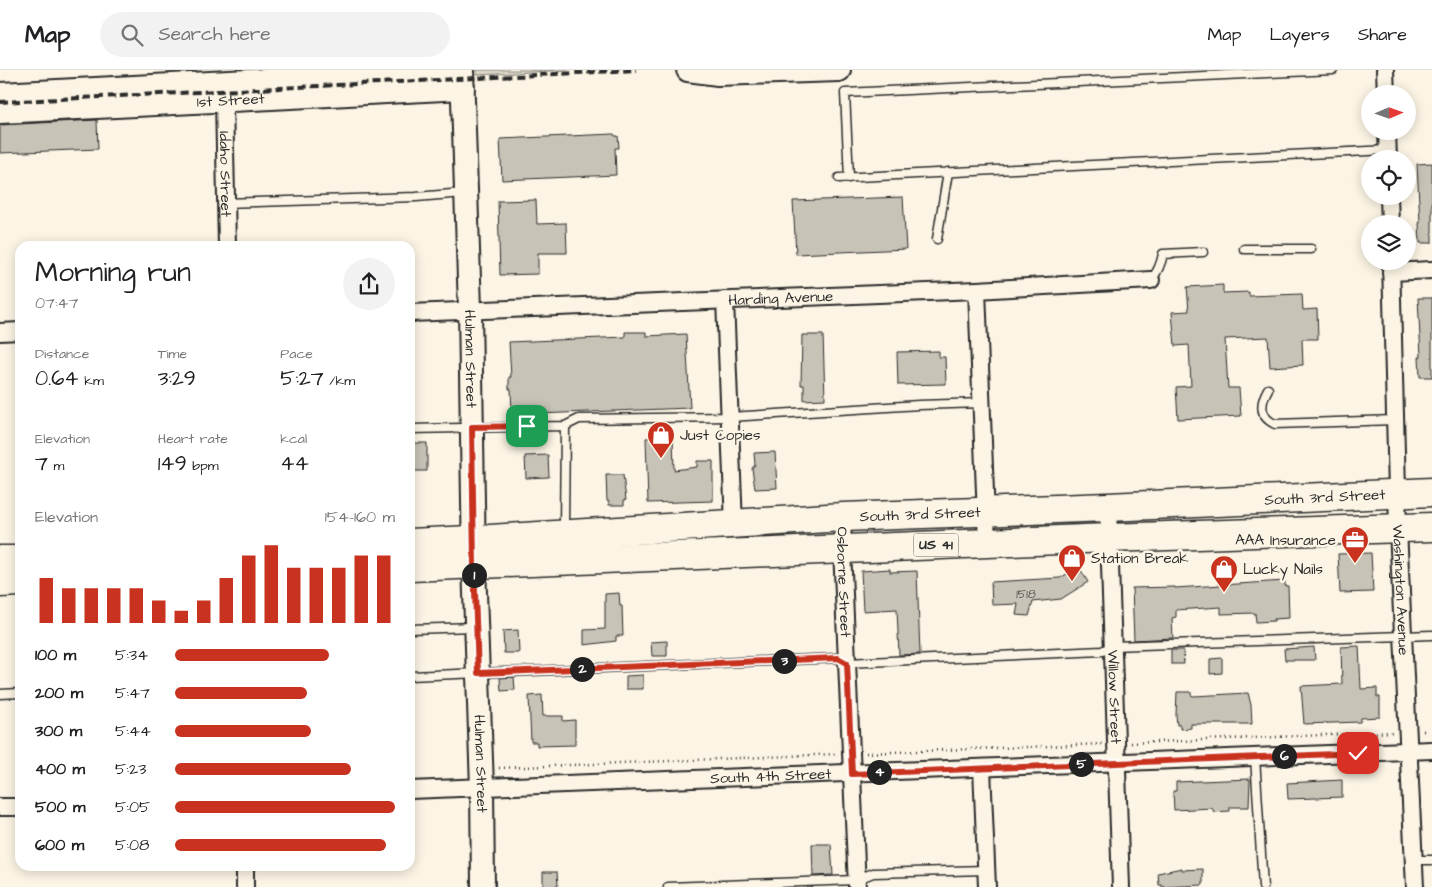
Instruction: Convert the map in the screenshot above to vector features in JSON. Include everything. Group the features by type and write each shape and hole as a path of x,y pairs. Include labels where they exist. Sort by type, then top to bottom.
{"highway":[{"name":"South 3rd Street","path":"415,566 564,535 843,517 1432,492"},
{"name":"South 3rd Street","path":"415,544 474,553 842,549 1432,527"},
{"path":"0,560 15,560"},
{"path":"0,582 15,582"}],"street":[{"path":"688,70 718,74 839,70"},
{"path":"1385,70 1386,85"},
{"name":"1st Street","path":"0,94 462,76"},
{"name":"1st Street","path":"0,112 224,100 462,76"},
{"name":"Hulman Street","path":"462,76 470,309 483,887"},
{"name":"Idaho Street","path":"224,100 227,241"},
{"path":"1416,269 1432,270"},
{"name":"Washington Avenue","path":"1391,270 1398,529 1415,887"},
{"name":"Harding Avenue","path":"415,312 977,290 1151,280"},
{"path":"977,290 988,544"},
{"path":"725,300 734,525"},
{"path":"0,332 15,331"},
{"name":"Willow Street","path":"1108,507 1121,887"},
{"name":"Osborne Street","path":"843,517 842,549 856,884"},
{"name":"South 4th Street","path":"415,789 481,777 852,774 1432,750"},
{"path":"982,768 987,887"},
{"path":"0,807 15,807"},
{"path":"244,871 245,887"}],"lane":[{"path":"849,178 845,93 1333,70"},
{"path":"838,178 1361,155"},
{"path":"937,239 948,172"},
{"path":"226,203 416,197 466,193"},
{"path":"1244,249 1311,248"},
{"path":"1151,280 1162,264 1163,254 1203,252"},
{"path":"1268,389 1262,402 1263,412 1267,420 1275,424 1395,420"},
{"path":"415,429 565,426 579,419 730,417 900,406 982,403"},
{"path":"564,535 565,426"},
{"path":"415,628 476,627"},
{"path":"415,676 838,658 847,663 1102,651 1113,646 1432,635"},
{"path":"0,694 15,693"},
{"path":"1255,757 1263,887"},
{"path":"1414,860 1432,860"},
{"path":"668,887 856,884 873,873 986,870"}],"path":[{"path":"1423,731 1432,731"},
{"path":"1129,743 1388,732"},
{"path":"481,777 498,768 1100,744"}],"shaded area":[{"path":"477,70 568,70 477,75"}],"building":[{"path":"97,120 98,149 0,153 0,125"},
{"path":"614,134 618,136 619,148 615,148 616,175 502,180 500,139"},
{"path":"1432,163 1432,243 1420,243 1417,164"},
{"path":"903,197 906,249 796,254 793,201"},
{"path":"536,200 537,224 566,223 567,253 538,253 538,274 500,275 498,201"},
{"path":"1223,285 1223,293 1249,292 1249,296 1302,294 1303,310 1317,309 1318,339 1302,339 1303,365 1270,367 1268,337 1225,339 1228,388 1239,388 1241,416 1178,419 1176,387 1191,386 1189,345 1175,346 1172,312 1189,311 1187,287"},
{"path":"1418,298 1432,298 1432,377 1420,377 1419,357 1421,357"},
{"path":"625,332 646,332 646,336 686,334 690,408 512,415 511,389 509,389 509,377 511,377 509,342 625,337"},
{"path":"802,335 823,335 825,399 804,400 804,385 801,385"},
{"path":"939,351 939,357 945,357 946,384 898,385 897,352"},
{"path":"673,436 674,470 697,467 697,461 713,461 713,501 648,503 646,438"},
{"path":"415,443 427,443 427,471 415,471"},
{"path":"775,452 777,488 755,489 752,468 755,465 754,453"},
{"path":"548,455 549,477 526,478 525,456"},
{"path":"606,475 623,475 626,500 624,500 624,505 609,505 609,501 607,501"},
{"path":"1371,553 1373,592 1340,593 1338,554"},
{"path":"1079,567 1088,582 1061,599 1033,602 1029,616 1016,615 1018,604 992,605 991,582 1060,578"},
{"path":"890,569 890,572 917,571 920,654 899,655 897,609 863,611 861,571"},
{"path":"1285,581 1285,586 1288,586 1289,618 1256,622 1255,613 1221,614 1221,607 1176,610 1176,617 1172,618 1173,638 1134,640 1132,588 1175,588"},
{"path":"619,593 620,606 622,606 623,636 616,636 616,641 584,645 584,630 605,629 605,594"},
{"path":"518,630 519,653 504,653 503,631"},
{"path":"667,641 667,656 652,656 651,642"},
{"path":"1359,646 1361,689 1377,688 1377,697 1380,697 1380,717 1361,718 1360,722 1304,724 1301,686 1342,684 1341,647"},
{"path":"1314,647 1315,660 1285,660 1284,649"},
{"path":"1171,650 1183,650 1184,664 1171,664"},
{"path":"1222,658 1222,673 1210,674 1210,659"},
{"path":"643,675 643,689 626,689 626,676"},
{"path":"514,677 515,690 501,691 500,678"},
{"path":"1177,692 1191,692 1191,695 1194,696 1248,693 1252,724 1191,724 1191,728 1180,729 1180,725 1177,725 1176,715"},
{"path":"542,695 543,716 563,716 563,721 575,720 575,745 537,746 537,742 531,742 529,696"},
{"path":"1250,779 1249,807 1230,807 1230,811 1214,812 1212,808 1174,810 1173,791 1176,791 1176,782"},
{"path":"1342,780 1342,797 1288,799 1287,783"},
{"path":"812,844 831,844 833,875 813,876"},
{"path":"1182,868 1182,870 1203,869 1203,885 1162,887 1162,885 1159,885 1158,873"},
{"path":"543,872 557,872 558,886 543,887"}],"railway":[{"path":"0,102 636,70"}],"place":[{"name":"Just Copies","path":"661,459"},
{"name":"AAA Insurance","path":"1355,564"},
{"name":"Station Break","path":"1072,582"},
{"name":"Lucky Nails","path":"1224,593"}],"route":[{"path":"527,426 472,427 478,673 838,658 847,663 852,774 1358,753"}]}
